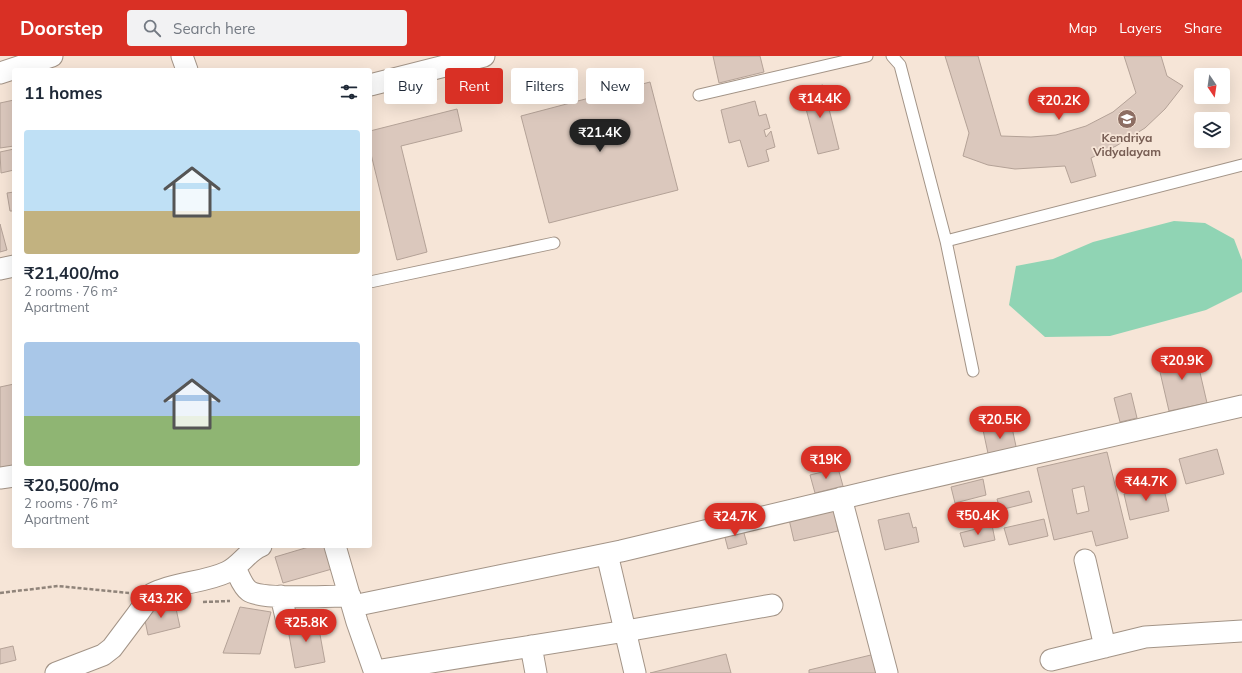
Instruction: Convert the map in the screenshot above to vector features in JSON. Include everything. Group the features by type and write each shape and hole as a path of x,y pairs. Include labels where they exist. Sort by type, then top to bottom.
{"street":[{"path":"15,68 51,56"},
{"path":"182,56 186,68"},
{"path":"372,84 484,56"},
{"path":"0,73 12,69"},
{"path":"0,269 12,266"},
{"path":"235,568 244,586 249,591 283,607 355,615 612,571 842,498 1242,406"},
{"path":"0,478 12,476"},
{"path":"842,498 887,673"},
{"path":"56,673 103,655 112,648 152,594 162,589 225,573 235,568 259,548"},
{"path":"336,548 355,615 375,672 626,631 772,604"},
{"path":"1085,560 1104,647"},
{"path":"612,571 635,673"},
{"path":"1051,660 1160,635 1242,631"},
{"path":"531,646 536,673"}],"lane":[{"path":"699,95 867,56"},
{"path":"892,56 900,65 946,241 973,371"},
{"path":"946,241 1242,164"},
{"path":"372,282 554,243"}],"green space":[{"path":"1174,221 1205,223 1234,239 1242,260 1242,292 1206,310 1110,336 1045,337 1009,305 1016,266 1053,259 1093,242"}],"building":[{"path":"713,56 760,56 764,72 719,83"},
{"name":"Kendriya Vidyalayam","path":"945,56 978,56 1001,136 1031,137 1056,135 1086,126 1113,112 1136,93 1124,56 1161,56 1167,76 1183,86 1165,109 1145,128 1116,146 1091,158 1096,176 1071,183 1065,166 1015,169 988,165 963,156 969,133"},
{"path":"650,82 678,190 549,223 521,116 567,104 578,104 578,101 586,99 586,104 644,104 644,84"},
{"path":"823,85 839,149 818,154 801,90"},
{"path":"12,100 12,146 0,148 0,103"},
{"path":"755,101 759,116 766,114 770,128 764,130 766,137 771,131 775,147 766,150 769,161 748,167 740,140 729,143 721,110"},
{"path":"457,109 462,131 401,146 427,252 397,260 372,158 372,130"},
{"path":"12,149 12,170 1,173 0,152"},
{"path":"12,192 12,211 10,211 7,193"},
{"path":"0,224 7,250 0,252"},
{"path":"1195,351 1207,403 1169,411 1157,359"},
{"path":"12,384 12,466 0,469 0,387"},
{"path":"1131,393 1137,418 1120,422 1114,398"},
{"path":"1011,423 1017,451 989,458 983,430"},
{"path":"1217,449 1224,474 1186,484 1179,459"},
{"path":"1107,452 1128,538 1096,546 1092,531 1054,540 1037,468","holes":["1084,486 1089,511 1077,514 1072,489"]},
{"path":"838,468 843,486 815,493 810,475"},
{"path":"983,479 986,495 955,503 951,487"},
{"path":"1163,485 1169,511 1130,520 1124,494"},
{"path":"1029,491 1032,502 1000,510 997,499"},
{"path":"833,505 838,531 794,541 788,515"},
{"path":"909,513 913,528 916,527 919,542 885,550 878,520"},
{"path":"1044,519 1048,536 1009,545 1004,528"},
{"path":"992,525 995,540 964,547 960,533"},
{"path":"742,526 747,544 728,549 723,530"},
{"path":"305,548 326,548 332,569 283,583 275,557"},
{"path":"175,604 180,627 148,635 143,611"},
{"path":"240,607 271,612 260,654 223,653"},
{"path":"317,618 325,662 295,668 287,624"},
{"path":"13,646 16,660 0,664 0,649"},
{"path":"726,654 731,673 650,673"},
{"path":"875,654 880,673 809,673 809,670"}],"place":[{"name":"Kendriya Vidyalayam","path":"1127,119"}]}
